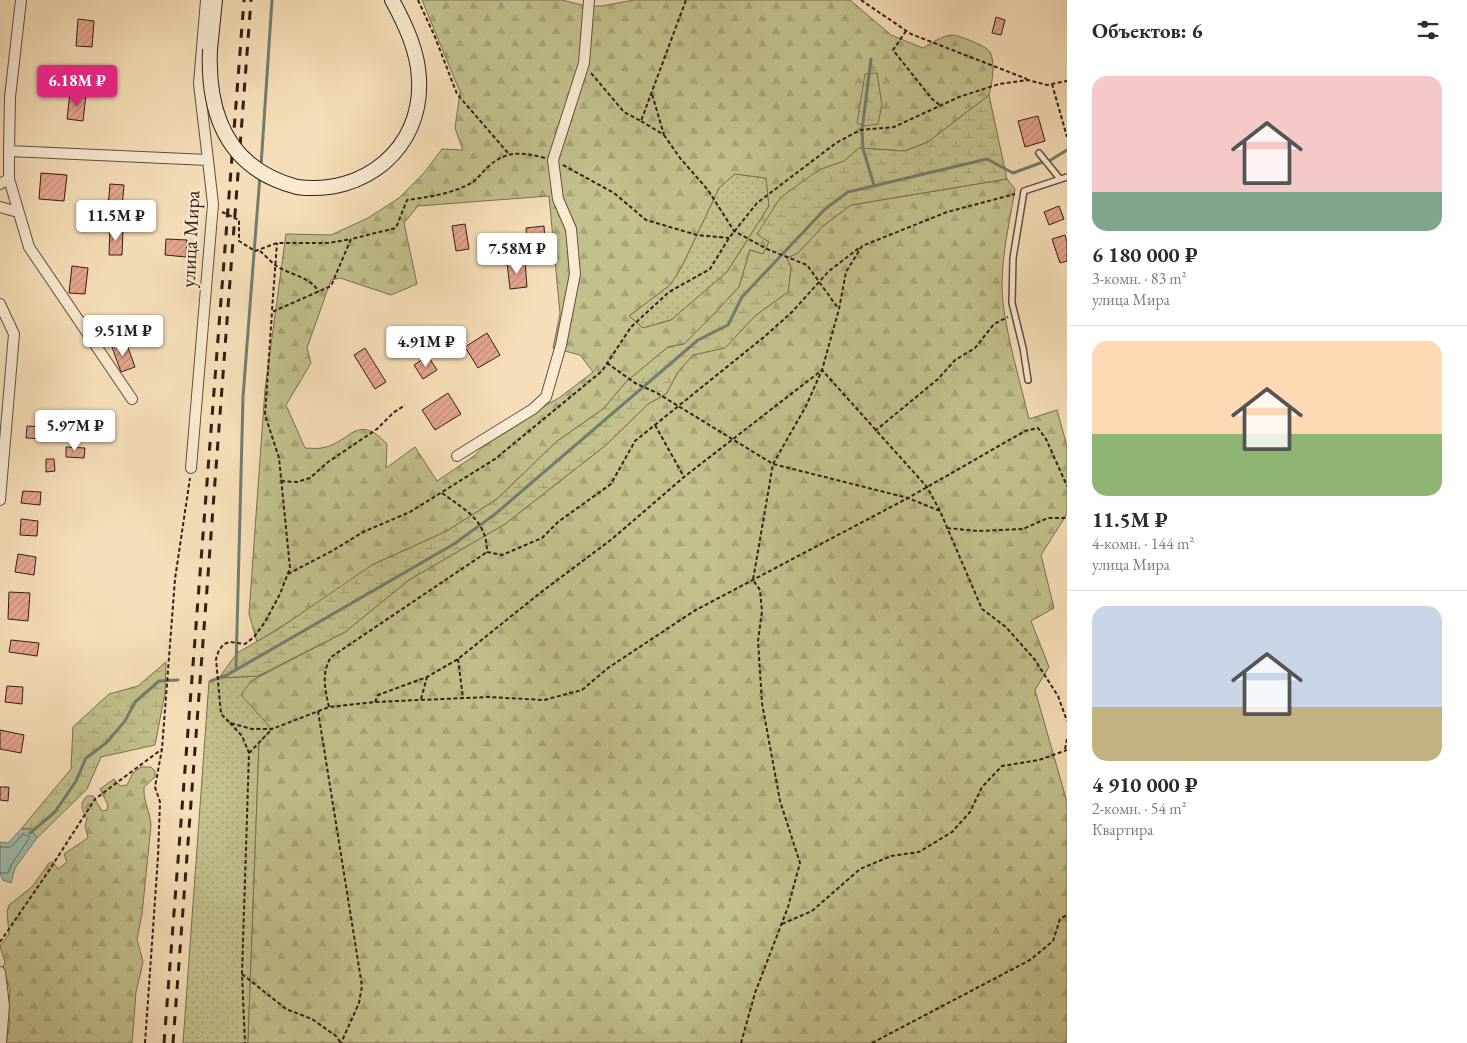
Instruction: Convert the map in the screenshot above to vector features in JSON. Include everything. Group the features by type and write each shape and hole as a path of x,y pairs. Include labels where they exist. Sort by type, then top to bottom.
{"street":[{"path":"21,0 10,97 9,151 5,182 18,212 29,247 132,398"},
{"name":"улица Мира","path":"191,468 213,208 199,84 206,0"},
{"path":"215,0 209,68 214,103 227,138 242,158 262,174 297,187 334,187 364,177 389,159 410,128 418,104 418,67 408,32 392,0"},
{"path":"458,456 533,409 546,397 561,345 575,274 571,229 558,199 553,160 584,63 589,0"},
{"path":"9,151 208,160"},
{"path":"0,207 18,212"},
{"path":"0,304 14,334 0,500"},
{"path":"0,972 4,1006 1,1043"}],"lane":[{"path":"1039,153 1060,179"},
{"path":"1028,380 1012,303 1013,258 1024,191 1067,177"}],"path":[{"path":"418,0 457,94 508,153"},
{"path":"641,121 686,0"},
{"path":"861,0 906,31 1028,80 1046,85 1067,81"},
{"path":"906,31 893,50 932,99 941,106"},
{"path":"584,63 597,82 624,112 664,135"},
{"path":"288,574 363,532 410,512 495,459 602,371 631,326 669,292 710,269 729,238 756,203 816,157 860,130 894,127 917,114 941,106 959,97 999,84 1028,80"},
{"path":"1052,84 1067,137"},
{"path":"652,94 664,135 680,158 708,190 734,231 767,249 807,265 838,309"},
{"path":"213,208 239,220 239,241 255,251 260,251 277,243 329,243 396,228 407,200 441,195 471,183 496,160 508,153 528,154 553,160 614,193 646,220 697,235 729,238"},
{"path":"329,707 324,681 325,667 331,657 487,552 502,555 542,538 558,522 612,484 635,441 764,337 792,312 829,271 862,246 947,212 1014,194"},
{"path":"272,312 331,286 351,239"},
{"path":"245,1043 242,974 249,753 242,736 221,714 216,660 219,650 224,644 237,641 245,644 254,637 265,622 290,568 279,458 265,415 277,243"},
{"path":"741,1043 755,993 782,924 800,863 780,802 762,703 758,641 762,611 760,590 753,580 773,464 806,406 822,370 846,272 862,246"},
{"path":"260,251 275,265 298,275 316,286 319,292"},
{"path":"875,431 938,379 955,360 975,348 994,324 1014,314"},
{"path":"607,363 635,383 773,464 908,498 940,510"},
{"path":"822,370 927,488 940,510 982,609 1006,627 1035,660 1058,696 1067,721"},
{"path":"375,702 378,695 426,677 458,659 540,593 612,539 684,477 822,370"},
{"path":"281,482 297,482 310,478 328,462 376,429 392,413 406,405"},
{"path":"655,424 684,477"},
{"path":"230,723 252,729 272,729 329,707 421,699 544,700 582,690 608,668 642,644 694,611 927,488 1025,430 1038,428 1046,439 1067,486"},
{"path":"145,1043 158,857 160,802 155,787 162,749 176,580 191,468"},
{"path":"442,493 476,516 487,540 487,552"},
{"path":"947,528 978,531 1024,529 1048,518 1067,518"},
{"path":"458,659 463,698"},
{"path":"421,699 426,677"},
{"path":"318,711 362,986 359,1003 341,1043"},
{"path":"249,753 272,729"},
{"path":"782,924 812,912 860,869 891,856 919,852 952,832 970,812 982,787 1002,766 1039,760 1066,750 1067,739"},
{"path":"0,942 95,799 162,749"},
{"path":"872,1043 1030,960 1053,941 1060,919 1067,915"},
{"path":"242,974 286,1009 312,1019 336,1036 341,1043"}],"green space":[{"path":"422,0 562,0 586,6 602,6 634,0 850,0 891,35 923,48 940,38 952,35 978,44 990,52 993,68 989,95 928,142 905,151 859,148 844,161 819,170 769,217 757,234 769,242 763,254 750,250 739,287 712,316 684,344 668,347 627,381 603,409 556,442 497,499 447,531 372,565 339,590 257,642 249,614 265,389 286,234 331,235 368,218 399,198 424,173 442,149 463,150 455,128 460,92","holes":["735,174 766,178 769,206 727,272 671,320 643,328 629,316 670,285 682,266 719,188","549,196 560,314 553,348 580,355 593,372 559,398 495,436 474,456 437,481 415,447 386,468 387,444 368,430 353,432 331,445 319,448 305,448 286,405 311,363 307,348 331,280 340,278 391,295 417,284 404,223 418,206"]},
{"path":"877,73 882,105 878,124 864,126 857,123 865,74"},
{"path":"989,95 1007,179 851,205 823,226 798,253 787,258 791,268 788,292 756,315 725,348 693,355 678,372 666,394 648,404 606,445 505,524 409,580 345,632 258,676 219,678 237,653 277,630 372,565 447,531 497,499 556,442 603,409 627,381 668,347 684,344 739,287 750,250 763,254 769,242 757,234 781,197 819,170 844,161 859,148 905,151 928,142"},
{"path":"735,174 766,178 769,206 727,272 671,320 643,328 629,316 670,285 682,266 719,188"},
{"path":"1007,179 1015,189 1002,275 1003,303 1011,347 1029,419 1057,410 1067,446 1067,514 1041,555 1054,608 1031,621 1049,667 1035,690 1067,802 1067,1043 248,1043 259,743 272,729 241,695 251,681 345,632 409,580 505,524 606,445 648,404 666,394 678,372 693,355 725,347 756,315 788,292 791,268 787,258 798,253 823,226 851,205"},
{"path":"166,662 165,693 155,745 101,757 87,789 37,838 30,829 21,829 71,769 73,727 109,694 138,686"},
{"path":"276,669 251,681 242,695 272,729 259,744 248,1043 183,1043 209,681 219,678 258,676"},
{"path":"141,767 151,767 155,771 155,777 144,787 151,825 142,914 137,939 143,962 136,992 132,1043 6,1043 10,1022 8,1014 10,989 2,971 5,962 0,946 9,934 7,912 9,905 32,887 49,863 53,862 58,869 67,862 64,854 88,838 85,825 87,819 82,807 87,796 93,796 102,811 107,810 108,805 100,789 114,779 120,786 127,785 133,773"}],"water":[{"path":"21,829 30,829 37,838 15,868 11,883 3,880 0,874 0,842 8,843"}],"building":[{"path":"996,17 1005,20 1001,35 992,33"},
{"path":"78,19 94,21 92,47 76,46"},
{"path":"70,93 86,94 83,121 67,119"},
{"path":"1038,116 1045,141 1025,147 1018,121"},
{"path":"41,173 67,175 64,201 39,199"},
{"path":"110,184 124,185 122,208 108,207"},
{"path":"1059,206 1064,219 1049,225 1044,212"},
{"path":"465,224 469,249 456,251 452,226"},
{"path":"544,226 545,241 527,242 526,228"},
{"path":"110,228 123,229 122,255 109,255"},
{"path":"1065,235 1067,261 1060,263 1052,239"},
{"path":"166,239 187,240 186,257 165,255"},
{"path":"525,261 527,287 510,289 507,262"},
{"path":"72,266 88,268 85,294 69,293"},
{"path":"408,330 416,343 404,350 396,338"},
{"path":"487,333 500,355 478,368 465,347"},
{"path":"126,342 135,367 121,372 112,347"},
{"path":"365,348 386,382 375,389 354,355"},
{"path":"428,356 437,370 423,379 414,365"},
{"path":"448,393 461,414 435,430 422,410"},
{"path":"27,426 64,428 63,440 26,438"},
{"path":"66,447 85,448 84,458 66,457"},
{"path":"46,459 54,459 55,471 46,472"},
{"path":"23,491 41,492 40,505 21,503"},
{"path":"21,519 38,521 37,536 20,535"},
{"path":"18,554 36,557 34,575 15,572"},
{"path":"9,592 30,593 28,621 8,619"},
{"path":"11,640 39,643 37,656 9,652"},
{"path":"7,686 23,687 22,704 5,702"},
{"path":"0,730 24,735 21,753 0,749"},
{"path":"0,787 9,787 8,801 0,800"}],"waterway":[{"path":"261,166 272,0"},
{"path":"871,59 862,130 863,149 874,185"},
{"path":"1049,161 1067,150"},
{"path":"211,681 227,675 454,544 494,515 698,340 728,325 742,297 825,209 848,192 987,159 1013,173 1043,162"},
{"path":"236,669 243,397 260,175"},
{"path":"30,833 55,812 76,781 86,758 106,743 125,721 135,702 159,681 178,680"}],"railway":[{"path":"164,1043 244,0"},
{"path":"173,1043 251,0"}]}
